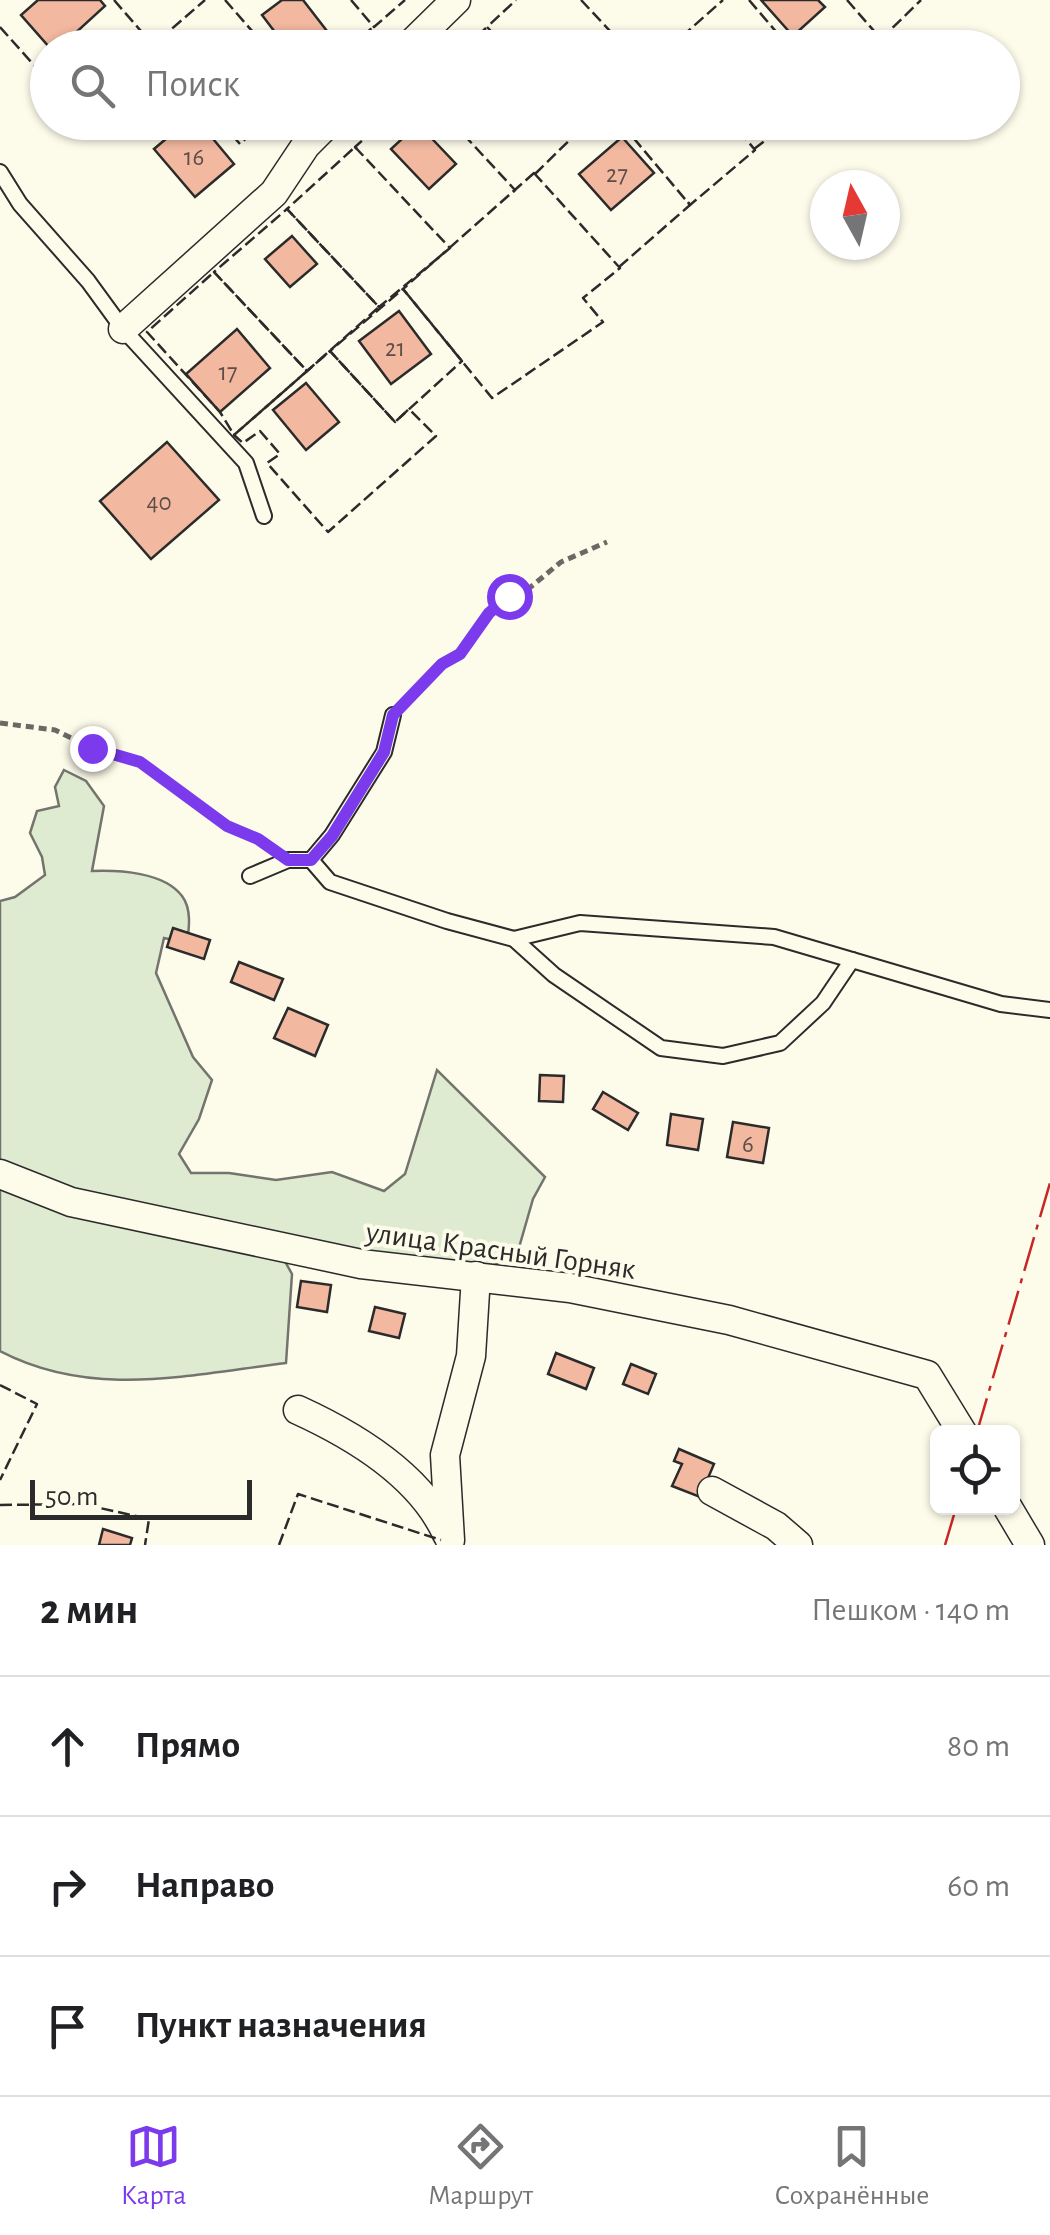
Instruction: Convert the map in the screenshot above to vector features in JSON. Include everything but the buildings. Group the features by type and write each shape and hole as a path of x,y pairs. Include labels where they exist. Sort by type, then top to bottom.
{"street":[{"path":"425,30 456,0"},
{"path":"123,329 274,193 311,140"},
{"name":"улица Красный Горняк","path":"0,1174 71,1202 361,1264 570,1288 729,1320 927,1375 958,1425"},
{"path":"450,1543 445,1455 471,1356 476,1276"},
{"path":"298,1410 329,1424 411,1481 438,1515 450,1543"},
{"path":"712,1491 776,1526 798,1545"},
{"path":"1012,1515 1030,1545"}],"lane":[{"path":"0,172 20,204 88,281 123,329 246,463 264,516"},
{"path":"250,876 288,860 311,860 332,836 384,752 393,715"},
{"path":"311,860 330,882 446,921 514,938 580,923 774,937 1001,1004 1050,1010"},
{"path":"514,938 554,974 661,1048 723,1056 780,1043 823,1003 852,960"}],"path":[{"path":"393,715 442,664 460,654 489,613 509,596 528,590 561,562 607,542"},
{"path":"0,723 55,730 92,748 140,762 227,826 258,839 288,860"}],"green space":[{"path":"64,770 86,781 104,806 92,871 153,877 174,888 187,907 187,943 164,938 156,973 193,1057 212,1080 199,1119 179,1154 191,1173 229,1173 276,1180 332,1172 384,1191 405,1174 437,1070 545,1177 533,1199 516,1258 491,1265 277,1247 292,1274 286,1363 177,1377 105,1379 35,1366 0,1351 0,901 15,897 45,875 42,857 30,833 37,811 59,806 55,787"}],"fence":[{"path":"114,0 140,30"},
{"path":"170,30 205,0"},
{"path":"225,0 251,30"},
{"path":"351,0 374,27 405,0"},
{"path":"490,30 487,27 516,0"},
{"path":"581,0 609,30"},
{"path":"689,30 723,0"},
{"path":"749,0 775,30"},
{"path":"847,0 873,30"},
{"path":"890,30 921,0"},
{"path":"370,30 374,26"},
{"path":"0,27 30,61"},
{"path":"484,30 490,29"},
{"path":"237,140 240,144 244,140"},
{"path":"357,149 363,140"},
{"path":"469,140 513,192"},
{"path":"535,174 570,140"},
{"path":"619,267 690,205 635,140"},
{"path":"688,202 690,205 755,150 747,140"},
{"path":"754,149 766,140"},
{"path":"355,147 450,248 379,307 287,209 355,147"},
{"path":"534,173 620,268 583,298 603,322 492,398 403,289 534,173"},
{"path":"287,209 379,307 307,371 214,272 287,209"},
{"path":"214,272 307,371 234,435 220,412 147,332 214,272"},
{"path":"403,289 462,361 395,422 330,351 403,289"},
{"path":"330,351 395,422 409,409 436,436 328,532 267,463 280,454 260,431 243,443 234,435 330,351"},
{"path":"0,1385 37,1404 0,1480"},
{"path":"279,1545 298,1494 441,1540"},
{"path":"0,1505 82,1504 149,1519 145,1545"}],"power":[{"path":"979,1425 1050,1183"},
{"path":"945,1545 954,1515"}],"route":[{"path":"92,748 140,762 227,826 258,839 288,860 311,860 332,836 384,752 393,715 442,664 460,654 489,613 509,596"}]}
